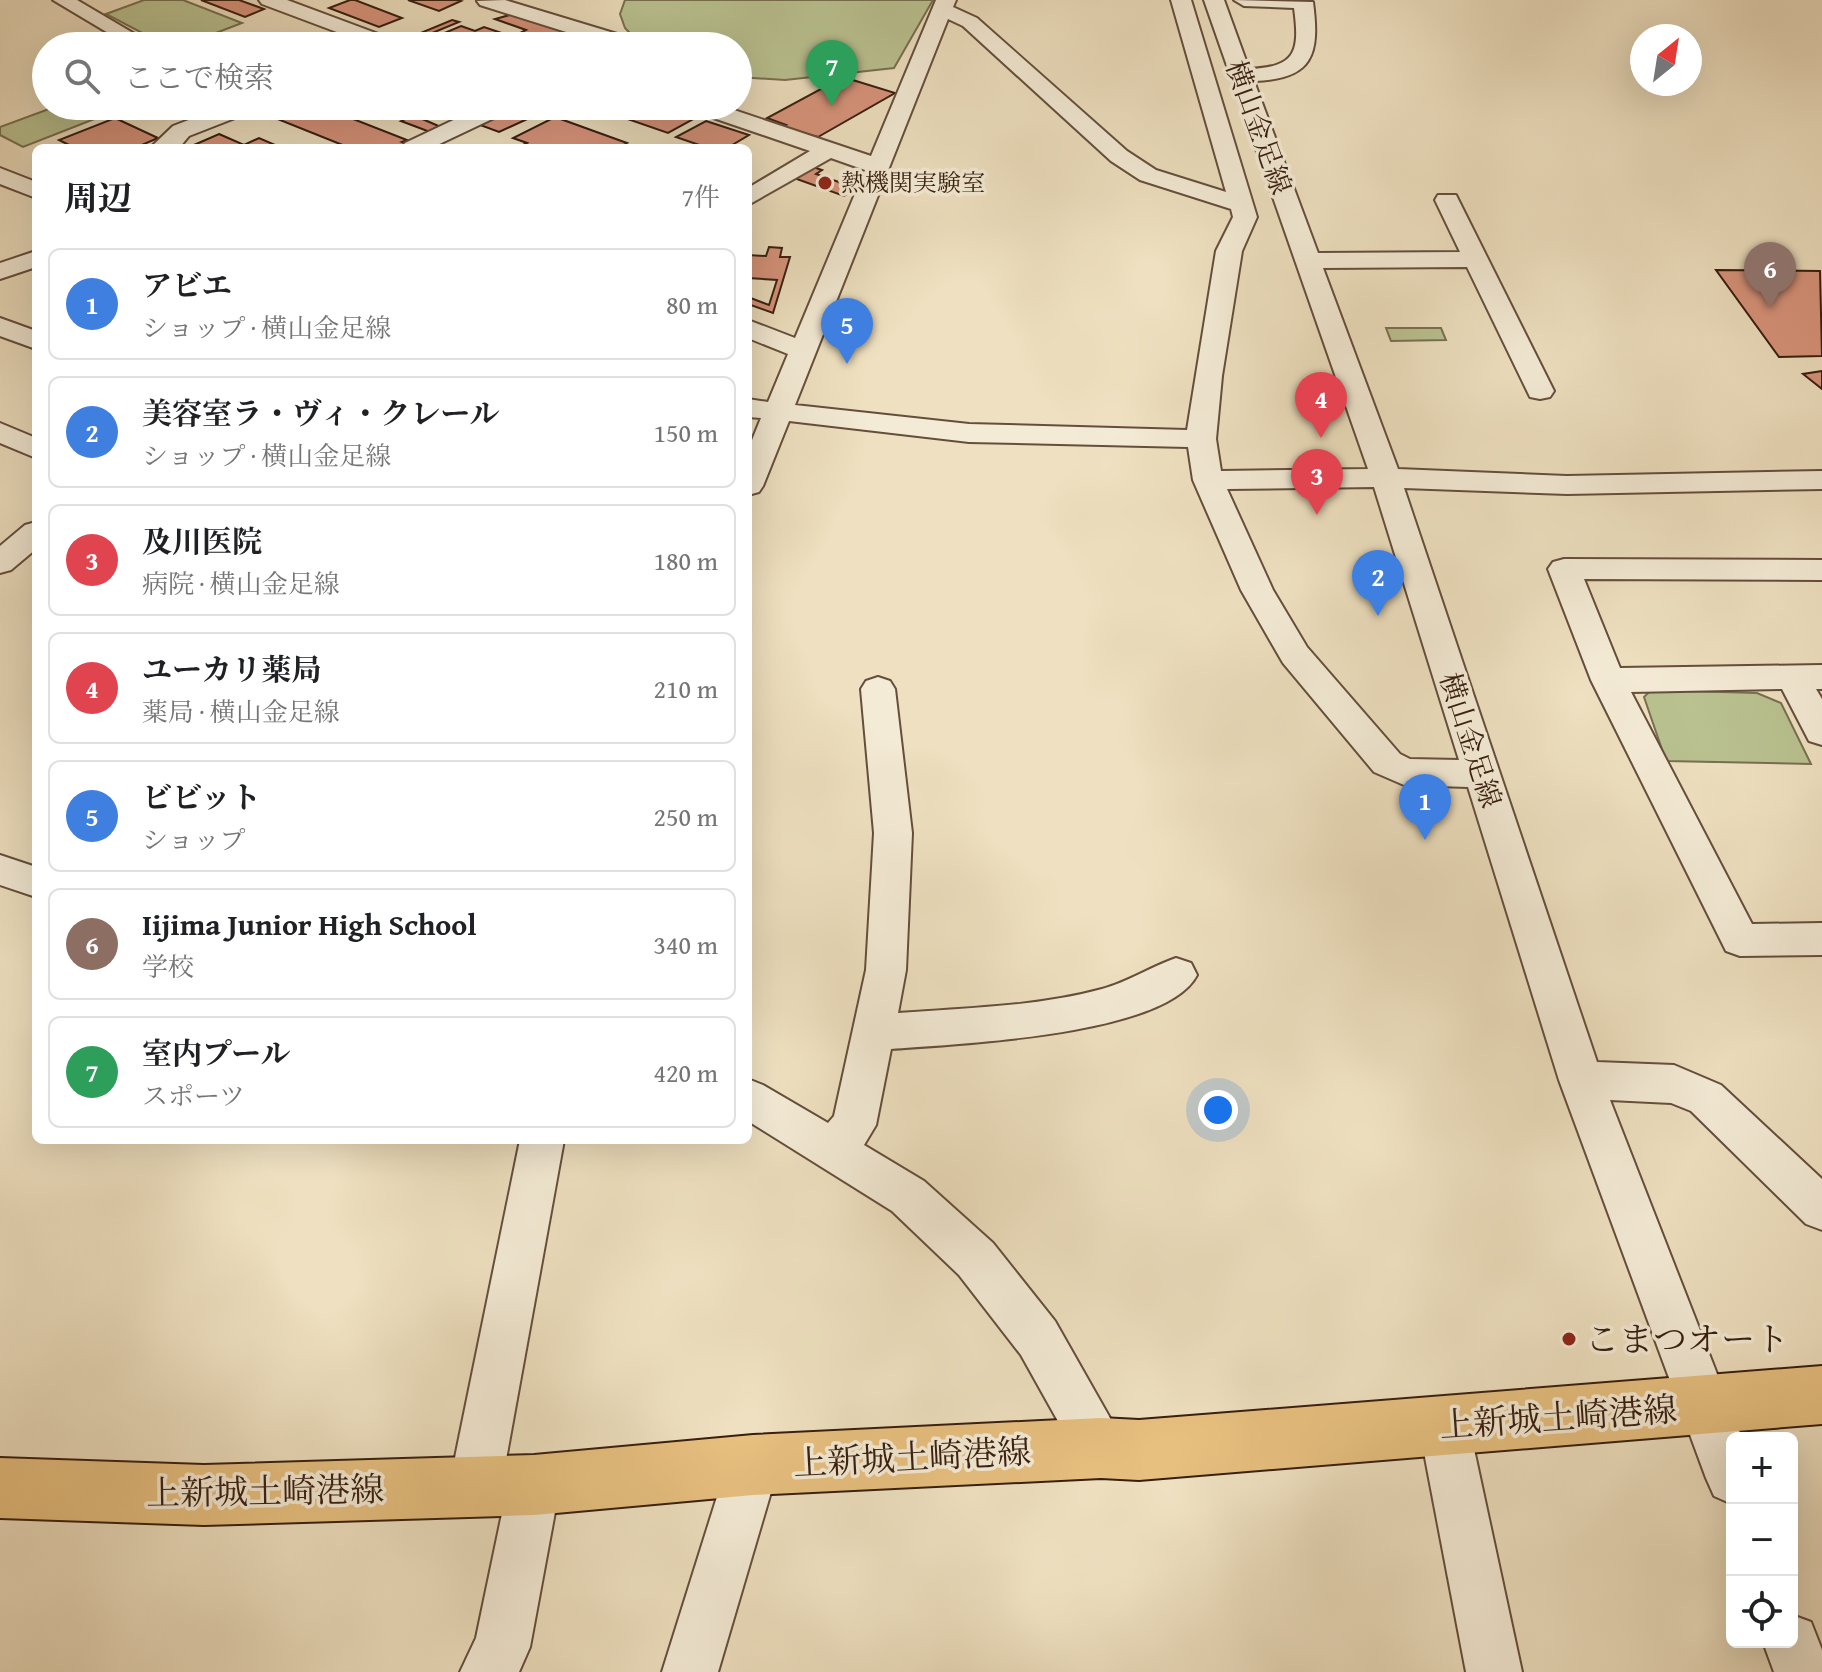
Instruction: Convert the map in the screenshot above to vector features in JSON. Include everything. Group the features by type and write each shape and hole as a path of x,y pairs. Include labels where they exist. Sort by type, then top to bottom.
{"main road":[{"name":"上新城土崎港線","path":"0,1488 204,1495 534,1485 753,1465 1101,1448 1139,1450 1822,1395"}],"street":[{"path":"63,0 120,32"},
{"path":"269,0 355,32"},
{"path":"1181,0 1245,217 1229,251 1208,376 1201,439 1208,480 1257,590 1295,655 1387,763 1404,772 1482,774"},
{"name":"横山金足線","path":"1214,0 1386,478 1581,1080 1726,1461"},
{"path":"1240,76 1285,71 1302,55 1307,22 1303,1 1244,0"},
{"path":"487,1 590,32"},
{"path":"752,464 762,409 798,359 944,4 970,22 1119,156 1148,175 1242,205"},
{"path":"170,144 181,131 209,120"},
{"path":"421,144 472,120"},
{"path":"741,120 876,166"},
{"path":"752,196 828,150"},
{"path":"0,175 32,189"},
{"path":"1447,200 1540,391"},
{"path":"1307,261 1476,259"},
{"path":"0,271 32,260"},
{"path":"0,326 32,339"},
{"path":"752,330 798,359"},
{"path":"752,348 798,359"},
{"path":"762,409 969,433 1201,439"},
{"path":"0,432 32,447"},
{"path":"1208,480 1386,478 1567,485 1822,480"},
{"path":"0,562 32,535"},
{"path":"1822,570 1564,569 1608,680 1740,940 1822,939"},
{"path":"1608,680 1807,678 1822,732"},
{"path":"833,1149 854,1125 886,970 893,833 878,689"},
{"path":"0,870 32,881"},
{"path":"873,1032 1078,1015 1157,987 1176,975"},
{"path":"1581,1080 1674,1084 1706,1098 1822,1209"},
{"path":"752,1100 908,1196 976,1259 1038,1338 1101,1448"},
{"path":"475,1487 541,1144"},
{"path":"1444,1426 1494,1672"},
{"path":"690,1672 753,1465"},
{"path":"488,1672 502,1647 534,1485"},
{"path":"1793,1648 1802,1672"}],"green space":[{"path":"144,0 183,0 242,23 219,32 140,32 106,14"},
{"path":"625,0 933,0 894,68 785,80 752,78 752,32 629,32 620,14"},
{"path":"32,115 32,120 92,120 23,147 0,135 0,127"},
{"path":"1386,328 1441,328 1446,340 1391,341"},
{"path":"1651,690 1757,693 1781,703 1811,764 1666,761 1644,697"}],"building":[{"path":"201,0 239,0 264,9 245,17"},
{"path":"350,0 402,18 379,27 329,8"},
{"path":"408,0 457,0 461,1 439,11"},
{"path":"517,13 576,32 522,32 526,30 495,19"},
{"path":"452,20 459,22 435,32 423,32"},
{"path":"461,26 475,31 484,27 499,32 447,32"},
{"path":"843,77 895,93 818,137 782,127 786,125 767,118"},
{"path":"110,120 119,120 158,138 144,144 67,144 59,140"},
{"path":"280,120 356,120 407,140 402,142 408,144 340,144"},
{"path":"425,120 441,127 430,132 401,121"},
{"path":"491,120 525,120 499,132 480,125"},
{"path":"549,120 563,120 627,143 525,144 513,138"},
{"path":"630,120 692,120 668,133"},
{"path":"706,121 749,135 734,144 696,144 676,137"},
{"path":"219,134 242,144 196,144"},
{"path":"259,138 273,144 246,144"},
{"name":"熱機関実験室","path":"813,167 822,170 816,174 856,188 844,196 794,178"},
{"path":"769,247 782,248 780,257 790,257 773,313 752,305 752,299 769,305 777,280 752,278 752,255 766,256"},
{"path":"1716,270 1820,271 1822,356 1779,357"},
{"path":"1822,371 1822,389 1803,374"}],"place":[{"name":"室内プール","path":"832,106"},
{"name":"熱機関実験室","path":"825,183"},
{"name":"Iijima Junior High School","path":"1770,308"},
{"name":"ビビット","path":"847,364"},
{"name":"ユーカリ薬局","path":"1321,438"},
{"name":"及川医院","path":"1317,515"},
{"name":"美容室ラ・ヴィ・クレール","path":"1378,616"},
{"name":"アビエ","path":"1425,840"},
{"name":"こまつオート","path":"1569,1339"}]}
